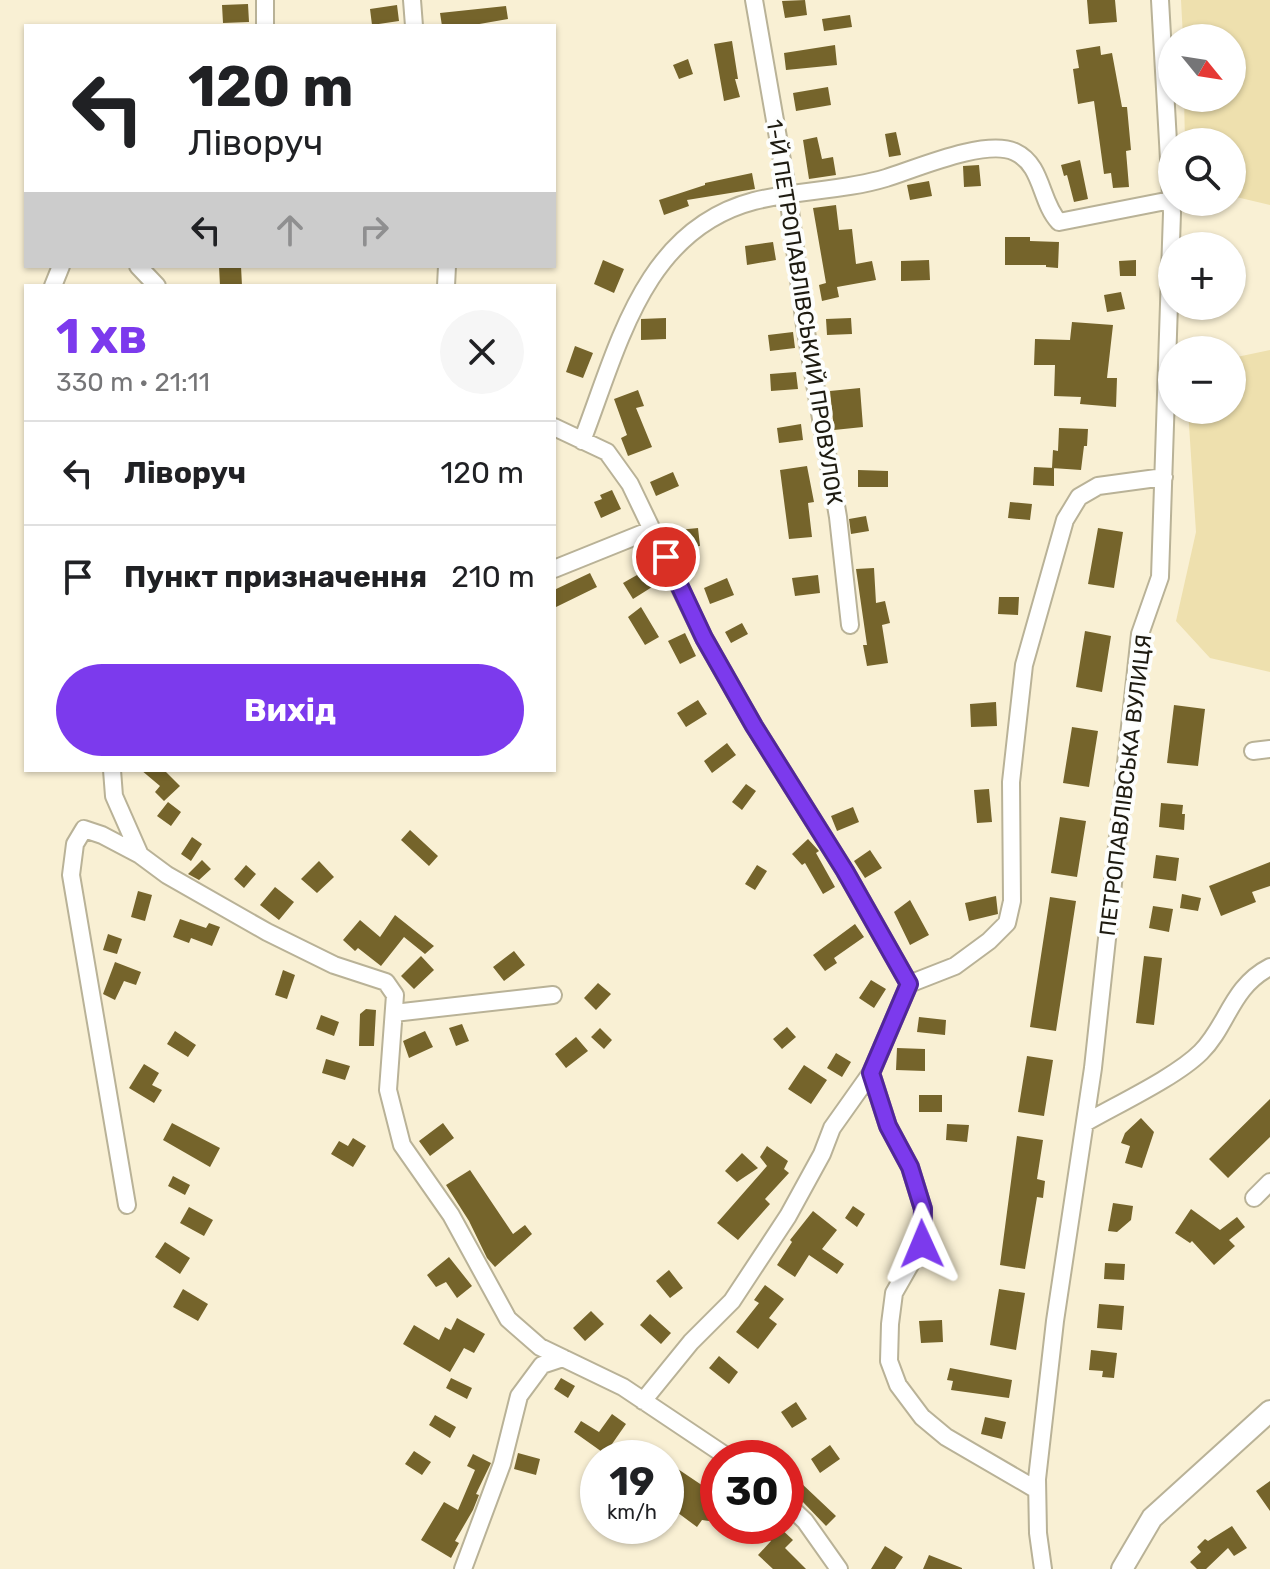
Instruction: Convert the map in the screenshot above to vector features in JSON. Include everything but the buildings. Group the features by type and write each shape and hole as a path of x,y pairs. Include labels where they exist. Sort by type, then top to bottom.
{"street":[{"path":"265,0 265,24"},
{"path":"412,0 414,24"},
{"name":"1-Й ПЕТРОПАВЛІВСЬКИЙ ПРОВУЛОК","path":"754,0 838,517 850,625"},
{"name":"ПЕТРОПАВЛІВСЬКА ВУЛИЦЯ","path":"1160,0 1167,128"},
{"path":"582,441 629,314 659,266 691,232 729,210 788,195 866,184 936,160 988,149 1014,151 1029,163 1043,187 1051,213 1059,222 1158,203"},
{"name":"ПЕТРОПАВЛІВСЬКА ВУЛИЦЯ","path":"1043,1569 1037,1490 1055,1321 1093,1068 1140,634 1160,577 1171,216"},
{"path":"140,268 155,284"},
{"path":"556,428 607,452 630,484 704,638 754,726 845,871 909,984"},
{"path":"643,1401 691,1342 732,1301 788,1216 822,1154 832,1128 871,1073 909,984 955,966 1007,923 1012,901 1011,782 1024,665 1065,520 1079,497 1098,486 1164,477"},
{"path":"556,568 651,530"},
{"path":"112,772 114,796 140,855"},
{"path":"127,1205 71,875 75,844 84,829 140,855 167,875 267,932 334,965 386,982 395,995 388,1090 402,1145 451,1215 508,1319 540,1347 623,1387 702,1440"},
{"path":"1085,1123 1183,1067 1202,1051 1243,987 1270,967"},
{"path":"394,1013 553,995"},
{"path":"871,1073 888,1126 910,1167 923,1209 922,1244 894,1293 889,1361 898,1385 922,1417 946,1437 1037,1490"},
{"path":"1254,1198 1270,1182"},
{"path":"463,1569 502,1464 519,1396 542,1365 563,1358"},
{"path":"1122,1569 1152,1518 1270,1411"},
{"path":"804,1520 839,1569"}],"shaded area":[{"path":"1181,0 1270,0 1270,205 1246,199 1246,128 1185,128 1184,112 1246,112 1246,24 1182,24"},
{"path":"1270,350 1270,672 1210,658 1176,621 1196,532 1189,424 1246,424 1246,355"}],"route":[{"path":"666,557 704,638 754,726 845,871 909,984 871,1073 888,1126 910,1167 923,1209 922,1244"}]}
